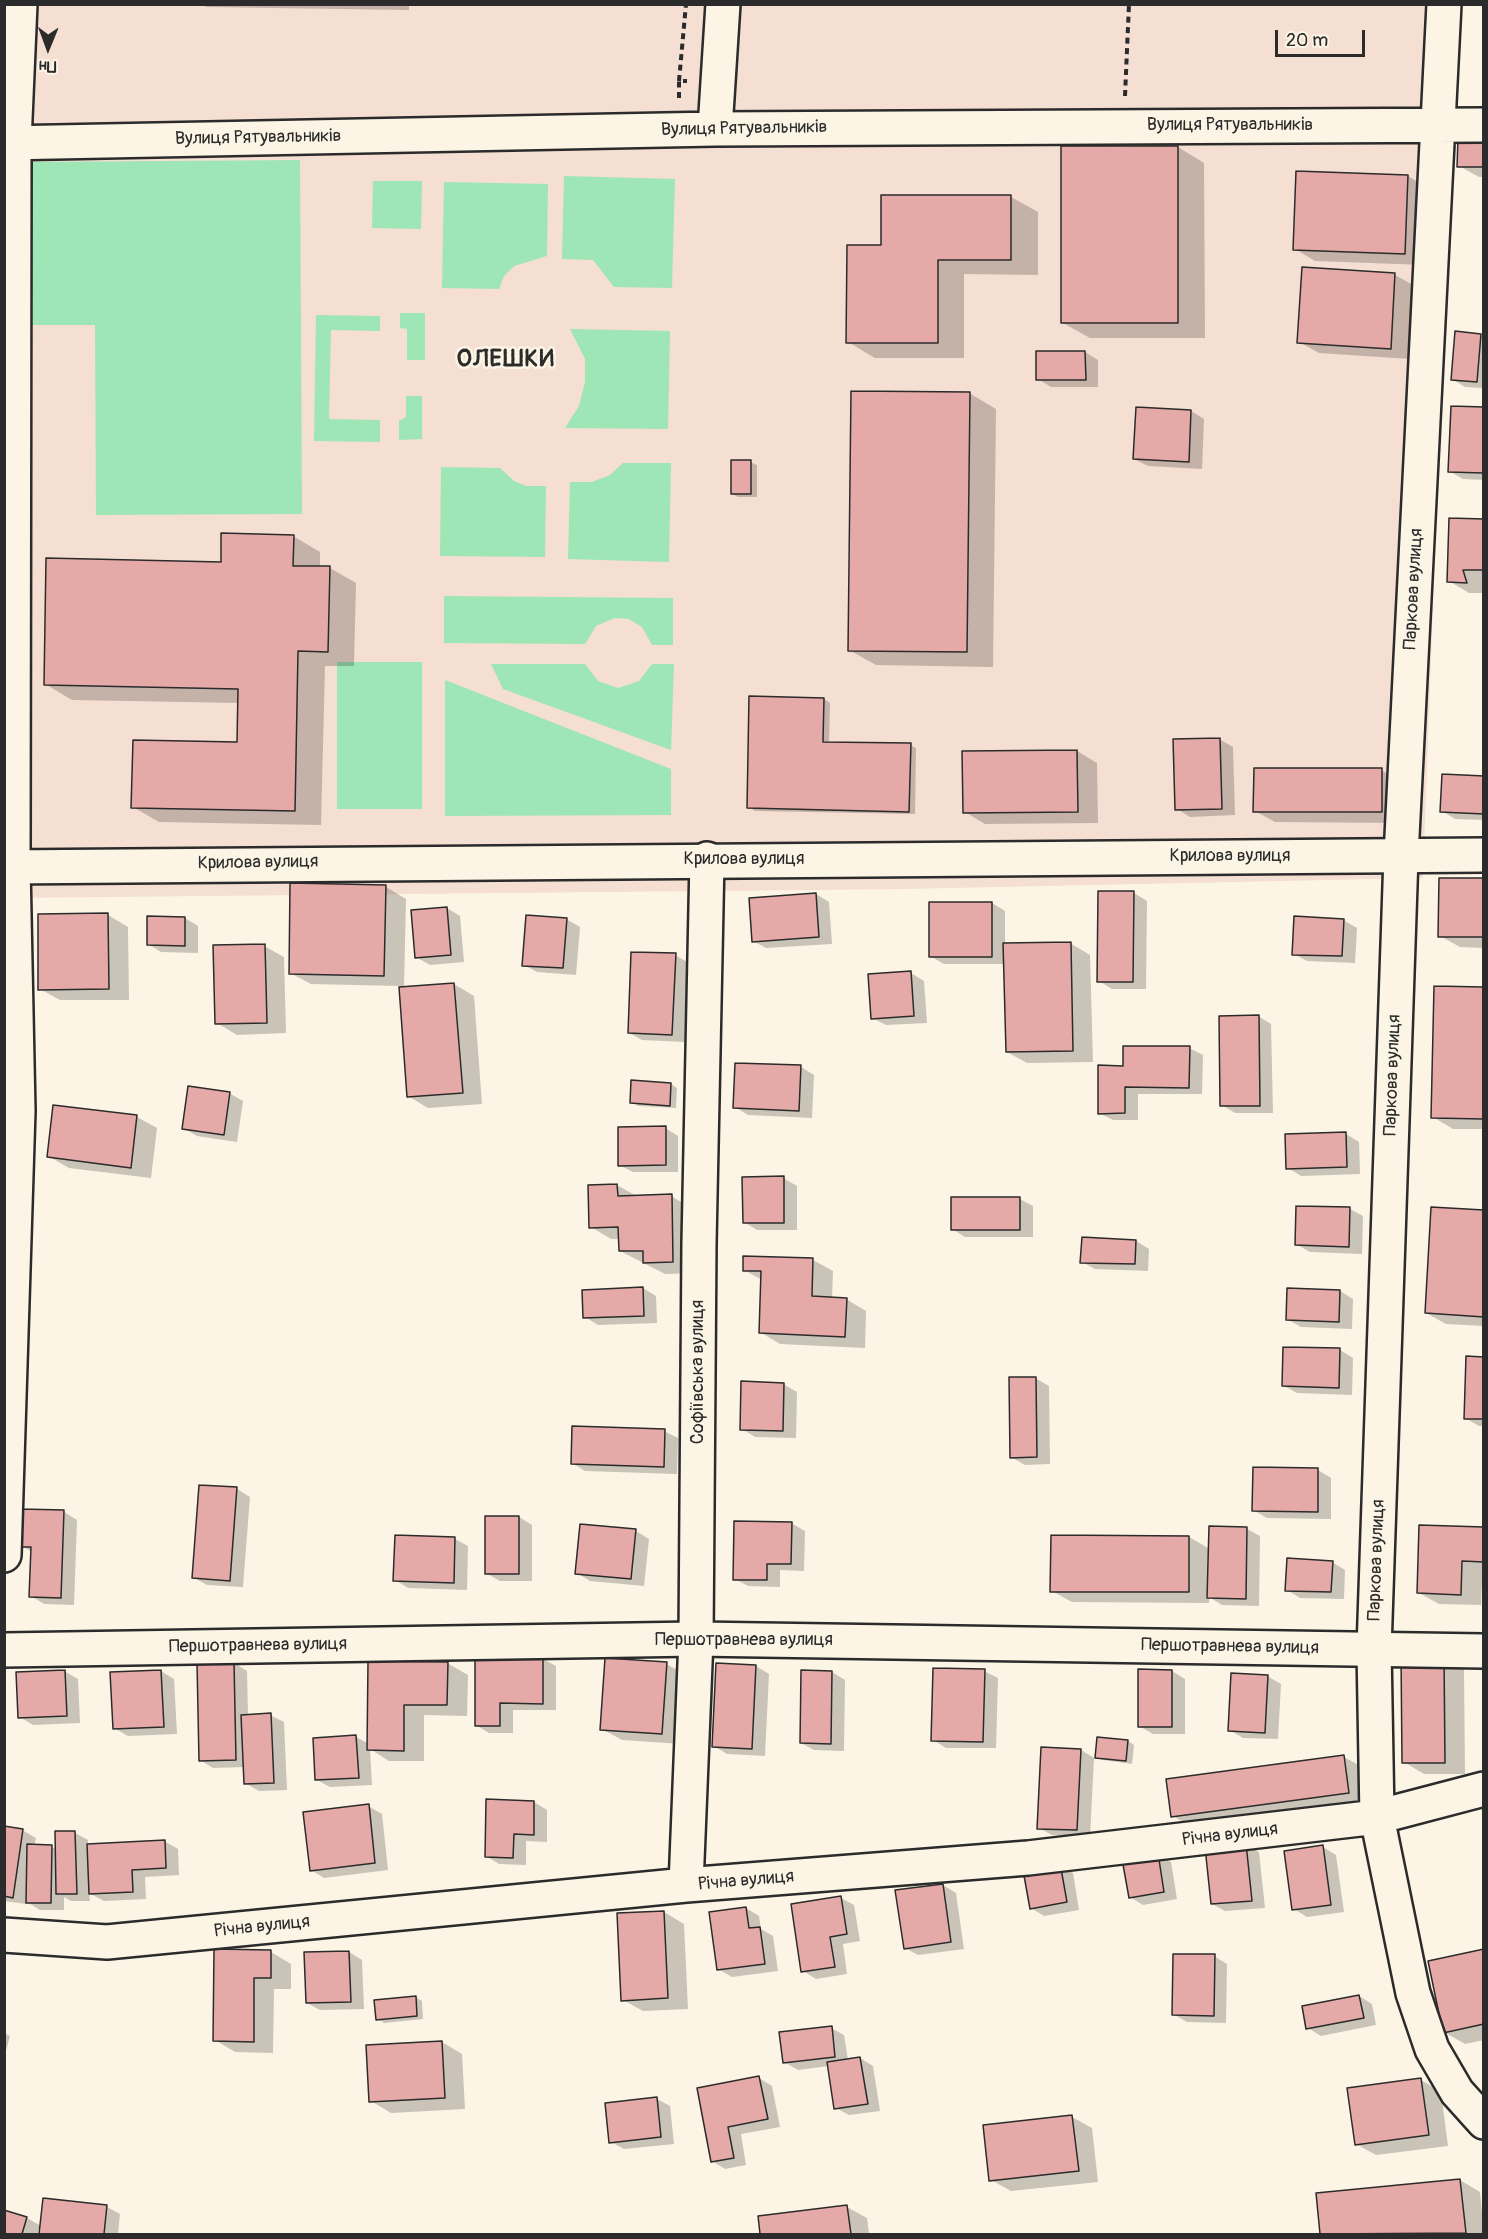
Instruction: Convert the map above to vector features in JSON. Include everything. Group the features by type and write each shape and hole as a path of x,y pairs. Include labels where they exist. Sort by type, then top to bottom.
{"street":[{"path":"4,1555 18,1111 9,867 9,142 20,4"},
{"path":"715,129 723,4"},
{"name":"Паркова вулиця","path":"1444,4 1401,856 1374,1649 1377,1817 1413,1993 1432,2049 1457,2092 1484,2122"},
{"name":"Вулиця Рятувальників","path":"9,142 715,129 1484,125"},
{"name":"Крилова вулиця","path":"9,867 707,859 1484,855"},
{"name":"Софіївська вулиця","path":"686,1885 696,1639 699,1232 707,859"},
{"name":"Першотравнева вулиця","path":"4,1650 696,1639 1484,1652"},
{"name":"Річна вулиця","path":"4,1935 107,1942 686,1885 1028,1858 1377,1817 1484,1789"}],"path":[{"path":"679,81 686,4"},
{"path":"1124,126 1129,4"}],"shaded area":[{"path":"4,5 1459,5 1450,134 1423,878 903,889 5,898"}],"green space":[{"path":"300,160 302,514 96,515 95,325 27,325 26,162"},
{"path":"564,176 675,179 672,288 614,287 593,260 562,259"},
{"path":"373,181 422,181 421,229 372,228"},
{"path":"444,182 548,184 547,256 514,266 504,276 499,289 442,288"},
{"path":"400,313 425,313 425,360 407,360 407,329 400,328"},
{"path":"316,315 380,316 380,331 331,330 329,419 380,420 380,442 314,441"},
{"path":"570,329 670,331 668,429 565,428 579,406 585,382 585,359"},
{"path":"406,396 422,396 422,439 399,440 399,421 406,417"},
{"path":"623,463 671,463 669,562 568,559 570,482 592,482 610,475"},
{"path":"441,467 500,468 514,481 526,486 546,486 545,557 440,556"},
{"path":"444,596 673,598 673,645 652,645 642,627 629,619 615,618 596,626 585,644 444,643"},
{"path":"337,662 422,662 422,809 337,809"},
{"path":"491,664 585,664 598,681 618,688 639,681 652,664 674,664 671,750 503,689"},
{"path":"445,680 671,769 671,815 445,816"}],"building":[{"path":"1458,138 1484,138 1484,167 1457,167"},
{"path":"1061,146 1178,146 1178,323 1061,323"},
{"path":"1296,171 1408,175 1405,254 1293,250"},
{"path":"881,195 1011,195 1011,260 938,260 938,343 846,343 847,245 881,245"},
{"path":"1302,267 1395,273 1391,349 1297,343"},
{"path":"1455,331 1481,334 1477,382 1451,380"},
{"path":"1036,351 1085,351 1086,380 1036,380"},
{"path":"851,391 970,392 967,652 848,651"},
{"path":"1451,406 1484,407 1484,473 1448,472"},
{"path":"1136,407 1191,410 1189,462 1133,459"},
{"path":"731,460 751,460 751,494 731,494"},
{"path":"1449,518 1484,519 1484,570 1463,570 1467,583 1447,582"},
{"path":"221,533 294,535 293,566 330,566 328,652 298,651 295,811 131,808 133,740 237,742 238,689 44,685 46,558 221,562"},
{"path":"749,696 824,698 823,742 911,743 909,812 747,808"},
{"path":"1220,738 1222,809 1175,810 1173,739"},
{"path":"1077,750 1078,812 963,813 962,751"},
{"path":"1254,768 1382,768 1382,812 1253,812"},
{"path":"1442,774 1484,776 1484,814 1440,812"},
{"path":"1439,878 1484,878 1484,937 1438,937"},
{"path":"290,883 386,885 384,976 289,974"},
{"path":"1098,891 1134,891 1133,982 1097,982"},
{"path":"816,893 819,937 752,942 749,898"},
{"path":"929,902 992,902 992,957 929,957"},
{"path":"447,907 451,955 415,958 411,910"},
{"path":"108,913 109,989 38,990 38,914"},
{"path":"526,915 567,918 563,968 522,966"},
{"path":"147,916 185,917 185,946 147,945"},
{"path":"1294,916 1344,919 1342,956 1292,955"},
{"path":"1071,942 1073,1051 1006,1052 1003,943"},
{"path":"265,944 267,1023 215,1024 213,945"},
{"path":"631,952 676,953 672,1035 628,1033"},
{"path":"911,971 914,1016 871,1019 868,974"},
{"path":"454,983 463,1093 407,1097 399,987"},
{"path":"1434,986 1484,987 1484,1119 1431,1118"},
{"path":"1259,1015 1260,1106 1220,1106 1219,1016"},
{"path":"1123,1046 1190,1046 1189,1088 1125,1087 1125,1113 1098,1114 1098,1065 1123,1066"},
{"path":"735,1063 801,1065 799,1111 733,1108"},
{"path":"631,1080 671,1083 670,1106 630,1103"},
{"path":"188,1086 230,1092 224,1135 182,1129"},
{"path":"53,1105 137,1115 131,1168 47,1157"},
{"path":"666,1126 666,1165 618,1166 618,1127"},
{"path":"1346,1132 1347,1167 1286,1169 1285,1134"},
{"path":"784,1176 784,1223 743,1223 742,1177"},
{"path":"617,1184 618,1196 672,1194 673,1262 643,1263 643,1251 619,1251 618,1227 589,1228 588,1185"},
{"path":"951,1197 1020,1197 1020,1230 951,1230"},
{"path":"1296,1206 1350,1207 1349,1247 1295,1245"},
{"path":"1431,1207 1484,1210 1484,1317 1425,1313"},
{"path":"1082,1237 1136,1240 1135,1264 1080,1263"},
{"path":"743,1256 813,1258 812,1296 847,1298 845,1337 759,1333 761,1271 743,1271"},
{"path":"643,1287 644,1316 583,1318 582,1290"},
{"path":"1287,1288 1340,1290 1339,1322 1286,1320"},
{"path":"1283,1347 1340,1348 1339,1388 1282,1386"},
{"path":"1466,1356 1484,1357 1484,1419 1464,1419"},
{"path":"1009,1377 1036,1377 1037,1457 1010,1458"},
{"path":"741,1381 784,1383 783,1431 740,1430"},
{"path":"572,1426 665,1429 664,1467 571,1464"},
{"path":"1253,1467 1318,1468 1318,1512 1252,1511"},
{"path":"199,1485 237,1487 230,1581 192,1578"},
{"path":"21,1509 64,1510 61,1598 29,1597 31,1547 20,1547"},
{"path":"485,1516 519,1516 519,1574 485,1574"},
{"path":"734,1521 792,1522 791,1564 767,1564 767,1580 733,1580"},
{"path":"580,1524 636,1529 631,1579 575,1574"},
{"path":"1419,1525 1484,1527 1484,1562 1462,1561 1461,1595 1417,1593"},
{"path":"1209,1526 1247,1527 1246,1599 1207,1598"},
{"path":"395,1535 455,1537 454,1583 393,1581"},
{"path":"1051,1535 1189,1536 1189,1592 1050,1592"},
{"path":"1287,1558 1333,1561 1331,1592 1285,1591"},
{"path":"475,1656 543,1657 543,1704 500,1703 500,1726 475,1726"},
{"path":"1401,1656 1444,1656 1445,1763 1402,1763"},
{"path":"605,1658 667,1662 662,1734 600,1730"},
{"path":"368,1661 448,1662 447,1705 404,1705 404,1751 367,1750"},
{"path":"234,1662 236,1760 199,1761 197,1663"},
{"path":"716,1663 756,1665 752,1749 712,1747"},
{"path":"933,1668 985,1669 983,1742 931,1741"},
{"path":"1138,1669 1172,1670 1172,1727 1138,1727"},
{"path":"65,1670 67,1716 18,1718 16,1672"},
{"path":"161,1670 164,1727 113,1729 110,1672"},
{"path":"801,1670 832,1671 831,1744 800,1743"},
{"path":"1231,1673 1268,1675 1265,1733 1228,1731"},
{"path":"271,1713 274,1783 244,1784 241,1715"},
{"path":"356,1735 359,1778 315,1780 313,1738"},
{"path":"1097,1737 1128,1740 1126,1761 1095,1758"},
{"path":"1041,1747 1081,1749 1077,1830 1037,1829"},
{"path":"1344,1755 1349,1793 1171,1817 1166,1779"},
{"path":"486,1799 534,1801 534,1835 514,1834 513,1858 485,1857"},
{"path":"369,1804 375,1863 310,1871 303,1812"},
{"path":"4,1826 23,1829 13,1898 4,1896"},
{"path":"55,1831 75,1831 77,1894 56,1894"},
{"path":"165,1840 166,1868 132,1870 133,1892 89,1894 87,1844"},
{"path":"1246,1843 1252,1901 1211,1904 1205,1847"},
{"path":"27,1844 52,1845 51,1903 26,1903"},
{"path":"1323,1845 1331,1905 1292,1910 1284,1851"},
{"path":"1158,1853 1164,1892 1129,1898 1122,1859"},
{"path":"1060,1863 1067,1902 1030,1909 1023,1870"},
{"path":"943,1884 951,1942 904,1949 895,1890"},
{"path":"841,1896 847,1934 830,1937 835,1967 801,1972 791,1904"},
{"path":"746,1907 749,1928 760,1927 765,1964 717,1970 709,1912"},
{"path":"664,1911 668,1998 621,2001 617,1913"},
{"path":"214,1949 271,1950 271,1978 254,1978 254,2042 213,2041"},
{"path":"1484,1949 1484,2024 1443,2033 1428,1961"},
{"path":"349,1951 351,2002 306,2003 304,1952"},
{"path":"1173,1954 1215,1954 1214,2016 1172,2015"},
{"path":"1359,1995 1364,2018 1306,2029 1302,2006"},
{"path":"416,1996 417,2016 376,2020 374,2000"},
{"path":"832,2026 835,2057 783,2063 779,2032"},
{"path":"442,2041 445,2098 369,2102 366,2045"},
{"path":"860,2057 868,2104 834,2109 827,2062"},
{"path":"759,2076 768,2119 728,2127 734,2158 711,2162 697,2088"},
{"path":"1421,2078 1429,2135 1355,2145 1347,2088"},
{"path":"657,2097 661,2137 609,2143 605,2103"},
{"path":"1072,2115 1079,2171 989,2181 983,2125"},
{"path":"1460,2179 1466,2233 1320,2234 1316,2193"},
{"path":"43,2198 107,2205 104,2234 39,2234"},
{"path":"847,2205 851,2234 760,2234 758,2216"},
{"path":"4,2210 27,2217 22,2234 4,2234"}],"district":[{"name":"ОЛЕШКИ","path":"506,360"}]}
